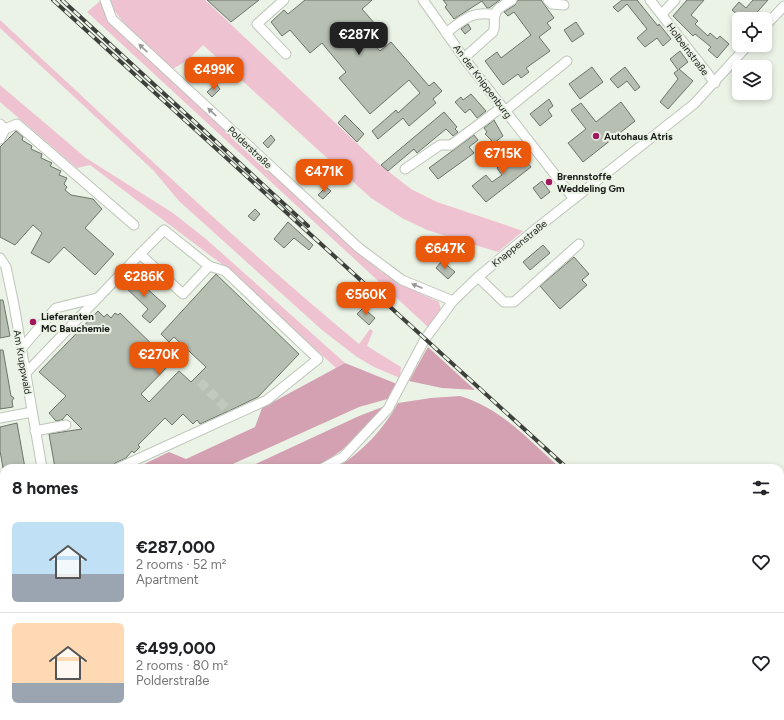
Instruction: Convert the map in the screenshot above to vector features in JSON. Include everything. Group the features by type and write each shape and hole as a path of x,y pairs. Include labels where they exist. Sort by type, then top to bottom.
{"street":[{"name":"Polderstraße","path":"105,0 112,19 359,248 402,280 453,301"},
{"path":"284,0 258,24 286,54"},
{"name":"An der Knippenburg","path":"423,0 464,58 574,199"},
{"path":"464,58 493,32 496,26 495,15 499,9 512,0"},
{"path":"548,0 552,4 564,5"},
{"name":"Holbeinstraße","path":"650,0 715,83"},
{"name":"Holbeinstraße","path":"662,14 675,0"},
{"path":"772,19 784,6"},
{"path":"446,33 475,13 483,12 495,15"},
{"name":"Knappenstraße","path":"330,464 343,457 388,409 425,339 453,301 478,277 574,199 672,123 715,83 742,52"},
{"path":"405,169 440,145 451,146 567,61"},
{"path":"0,139 3,127 17,124 134,225"},
{"path":"25,374 164,230 209,266 225,271 318,359 267,400 231,414 126,464"},
{"path":"478,277 504,302 514,302 580,244"},
{"path":"140,254 184,294 209,266"},
{"name":"Am Kruppwald","path":"0,258 6,267 41,464"},
{"path":"21,349 56,308 97,298"},
{"path":"0,418 32,412"},
{"path":"35,431 66,426"}],"shaded area":[{"path":"109,0 205,0 380,165 411,189 437,202 523,231 498,252 427,230 402,218 371,198 203,45 189,59 173,69 129,29 121,20"},
{"path":"100,1 110,23 380,271 404,286 439,302 441,310 428,327 87,12"},
{"path":"0,20 222,225 359,344 370,329 373,331 367,346 401,367 400,378 374,367 357,357 322,330 179,201 153,170 0,28"},
{"path":"0,85 86,158 173,213 206,239 345,363 336,368 227,268 90,165 77,168 0,102"},
{"path":"428,347 475,390 442,388 409,381"},
{"path":"345,363 397,384 391,398 359,407 233,464 144,464 169,452 186,459 255,427 262,408"},
{"path":"460,396 489,408 526,436 556,464 343,464 371,440 386,422 398,403 431,398"},
{"path":"385,406 351,442 331,458 320,464 256,464 359,416"}],"building":[{"path":"207,0 259,0 231,22"},
{"path":"305,0 372,0 362,9 383,33 372,42 380,51 391,42 429,86 434,82 442,91 433,99 436,103 409,126 403,118 378,139 372,131 396,110 398,113 420,93 409,80 370,114 339,78 346,72 322,43 310,53 290,30 282,36 271,22 284,10 288,14"},
{"path":"443,0 500,0 489,8 487,8 482,1 454,19 445,7 447,5"},
{"path":"518,0 541,0 554,18 547,23 551,28 539,37 550,51 526,68 529,72 521,78 518,74 503,85 485,61 497,52 501,58 531,35 514,12 508,16 504,12 515,5"},
{"path":"622,0 637,0 658,26 659,24 671,39 663,46 657,38 645,47 637,38 647,29 627,4 618,12 613,7"},
{"path":"687,0 704,0 691,15 698,21 695,24 708,36 710,33 717,39 720,36 729,44 717,58 708,50 711,47 695,34 693,36 673,16"},
{"path":"753,0 768,0 757,12 734,12 732,10 739,2 746,8"},
{"path":"576,22 584,34 572,42 564,30"},
{"path":"468,24 471,29 465,34 461,29"},
{"path":"680,51 688,62 679,69 693,81 668,109 660,102 678,79 674,73 678,70 670,59"},
{"path":"592,67 603,82 580,99 569,84"},
{"path":"625,67 640,87 635,91 627,81 618,88 610,79"},
{"path":"216,84 220,89 212,97 207,92"},
{"path":"471,94 486,111 477,118 470,109 465,113 455,102 461,97 463,100"},
{"path":"549,99 553,106 548,110 552,116 540,126 530,114"},
{"name":"Autohaus Atris","path":"621,102 635,121 583,162 568,143 586,129 571,110 581,103 596,122"},
{"path":"444,112 457,127 455,129 458,132 453,136 446,129 417,153 414,149 388,171 381,165"},
{"path":"345,115 364,134 357,142 338,123"},
{"path":"494,120 503,136 494,143 485,134 487,132 484,128"},
{"path":"16,131 23,137 22,140 32,146 31,149 42,154 41,158 52,163 50,166 61,171 59,175 67,178 64,184 67,187 65,190 71,195 93,199 102,209 85,228 114,254 95,275 64,247 49,263 31,253 42,233 33,225 15,245 0,237 0,147"},
{"path":"271,135 275,140 268,148 263,143"},
{"path":"474,135 478,140 469,147 474,153 438,179 429,168"},
{"path":"513,145 531,167 486,202 472,186 486,175 492,182 502,175 497,168 506,160 502,154"},
{"path":"542,181 550,192 541,199 533,188"},
{"path":"326,187 331,191 323,199 318,195"},
{"path":"255,209 260,214 254,221 248,216"},
{"path":"288,222 313,245 309,250 294,238 284,248 274,239"},
{"path":"543,245 550,253 530,270 523,262"},
{"path":"574,257 589,274 582,280 587,285 560,309 540,286"},
{"path":"442,261 455,272 448,279 436,268"},
{"path":"130,273 166,306 150,323 142,316 148,309 121,283"},
{"path":"216,274 299,354 258,397 200,424 197,420 193,424 183,414 172,425 165,418 138,445 140,447 134,453 132,451 126,458 114,464 54,464 49,434 82,429 67,414 62,420 56,421 49,413 66,396 39,372 98,311 104,317 107,314 111,318 115,313 118,315 120,313 171,363 141,394 149,402 179,371 191,382 206,367 174,337 169,342 161,334"},
{"path":"0,300 3,300 10,336 0,338"},
{"path":"363,308 375,318 369,325 357,314"},
{"path":"0,350 3,350 11,396 14,398 12,401 13,407 0,409"},
{"path":"17,423 24,464 2,464 0,451 0,427"}],"tunnel":[{"path":"200,382 229,411"}],"railway":[{"path":"53,0 563,464"},
{"path":"62,0 308,226"}],"place":[{"name":"Autohaus Atris","path":"596,136"},
{"name":"Brennstoffe Weddeling Gm","path":"549,182"},
{"name":"Lieferanten MC Bauchemie","path":"33,322"}]}
